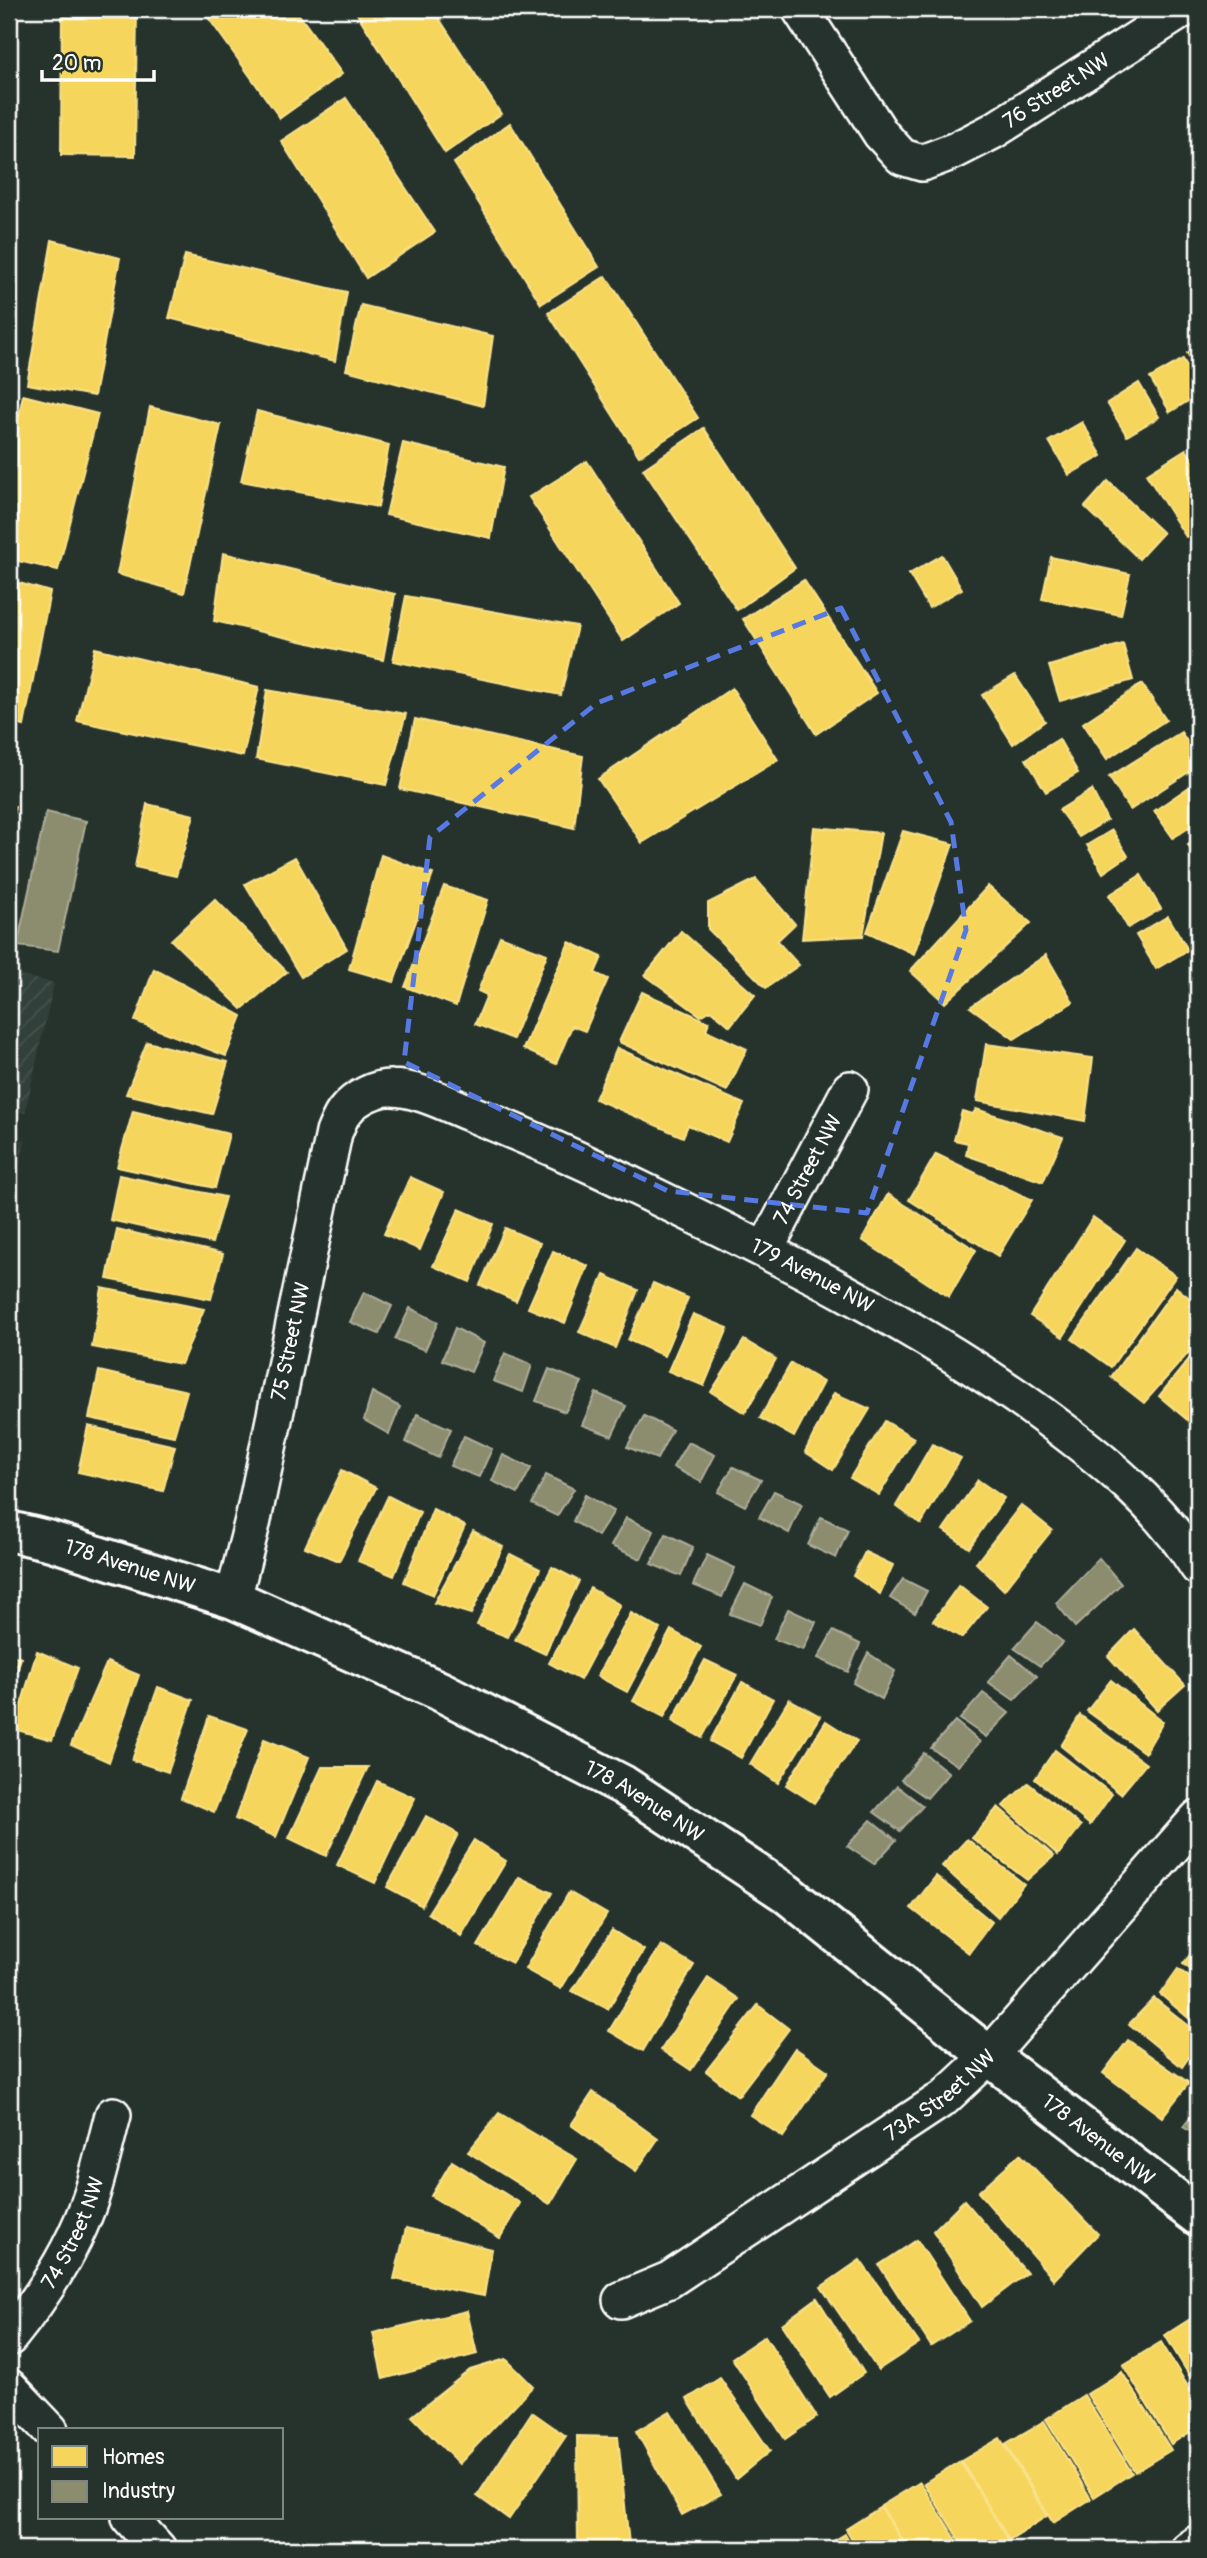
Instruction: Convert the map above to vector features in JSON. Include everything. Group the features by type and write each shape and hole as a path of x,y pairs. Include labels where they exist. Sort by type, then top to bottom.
{"street":[{"name":"76 Street NW","path":"800,9 881,134 902,157 922,163 954,151 993,131 1184,9"},
{"name":"179 Avenue NW","path":"366,1094 390,1087 418,1092 448,1104 561,1151 855,1297 992,1378 1095,1453 1157,1513 1198,1567"},
{"name":"74 Street NW","path":"765,1250 850,1089"},
{"name":"75 Street NW","path":"233,1599 253,1520 334,1133 346,1109 366,1094"},
{"name":"178 Avenue NW","path":"9,1531 51,1541 233,1599 440,1691 623,1785 786,1893 989,2056 1198,2216"},
{"name":"73A Street NW","path":"621,2300 669,2280 944,2098 989,2056 1198,1818"},
{"name":"74 Street NW","path":"9,2338 49,2283 71,2243 92,2196 113,2115"},
{"path":"9,2387 48,2428"},
{"path":"132,2520 158,2549"},
{"path":"1189,2549 1198,2543"}],"highlighted area":[{"path":"841,608 951,822 966,930 867,1213 668,1191 404,1062 430,837 597,703"}],"shaded area":[{"path":"14,974 54,983 25,1113 9,1111 9,996"},
{"path":"9,1137 25,1140 9,1218"}],"building: Homes":[{"path":"62,9 137,9 135,156 61,155"},
{"path":"202,9 295,9 342,74 280,118"},
{"path":"354,9 433,9 501,114 445,153"},
{"path":"346,98 435,232 366,278 281,141"},
{"path":"510,123 599,267 541,304 454,163"},
{"path":"52,240 120,258 94,396 27,384"},
{"path":"185,255 347,292 335,361 169,318"},
{"path":"606,276 698,418 639,456 548,313"},
{"path":"361,305 493,336 483,406 346,370"},
{"path":"1198,346 1198,371 1187,353"},
{"path":"1183,359 1198,386 1198,395 1170,412 1150,378"},
{"path":"1139,383 1159,417 1127,436 1107,403"},
{"path":"23,395 98,414 58,570 9,559 9,463"},
{"path":"150,407 221,425 184,593 117,574"},
{"path":"257,411 389,445 378,507 241,481"},
{"path":"1082,422 1102,456 1069,475 1049,441"},
{"path":"704,428 795,568 737,610 643,469"},
{"path":"403,443 504,467 491,538 386,515"},
{"path":"1186,449 1198,469 1198,530 1186,537 1146,474"},
{"path":"587,461 679,603 623,641 529,497"},
{"path":"1108,481 1163,533 1139,559 1085,507"},
{"path":"223,553 395,594 383,660 214,621"},
{"path":"942,555 962,589 929,608 909,574"},
{"path":"1051,557 1130,574 1121,615 1042,599"},
{"path":"9,580 50,592 24,726 9,723"},
{"path":"804,580 877,693 816,734 743,619"},
{"path":"406,596 577,626 561,695 393,661"},
{"path":"1123,644 1133,680 1060,701 1049,666"},
{"path":"95,648 259,687 243,756 77,721"},
{"path":"1015,675 1045,721 1013,744 982,695"},
{"path":"1142,684 1166,720 1107,759 1083,723"},
{"path":"732,688 778,760 642,843 598,779"},
{"path":"267,690 406,714 386,785 256,759"},
{"path":"415,719 583,756 574,828 400,789"},
{"path":"1181,732 1198,758 1198,766 1130,810 1109,777"},
{"path":"1059,739 1078,773 1046,792 1026,759"},
{"path":"1198,781 1198,822 1173,838 1154,811"},
{"path":"1092,790 1107,820 1079,837 1059,810"},
{"path":"147,804 194,815 176,876 135,867"},
{"path":"9,806 15,807 9,839"},
{"path":"814,827 881,833 863,936 802,939"},
{"path":"1112,830 1128,856 1103,873 1087,845"},
{"path":"903,831 953,844 914,954 867,932"},
{"path":"1198,838 1198,860 1188,845"},
{"path":"381,855 433,874 394,982 349,969"},
{"path":"295,857 347,949 301,977 245,884"},
{"path":"1141,875 1161,909 1128,928 1109,895"},
{"path":"756,879 795,924 777,941 799,965 766,988 708,929 708,903"},
{"path":"444,886 488,900 456,1006 405,987"},
{"path":"988,886 1031,923 945,1003 910,971"},
{"path":"215,899 287,972 242,1009 171,940"},
{"path":"1168,916 1188,950 1156,969 1136,935"},
{"path":"681,931 755,995 730,1026 711,1010 701,1016 645,975"},
{"path":"500,936 547,954 513,1039 475,1024 487,995 478,991"},
{"path":"569,942 602,957 595,973 608,979 585,1031 572,1026 556,1064 523,1049"},
{"path":"1046,955 1073,1002 1014,1039 970,1007"},
{"path":"154,969 242,1016 226,1056 135,1021"},
{"path":"642,992 709,1022 706,1030 747,1049 727,1091 619,1042"},
{"path":"147,1042 228,1062 212,1114 126,1094"},
{"path":"986,1044 1093,1058 1085,1121 977,1101"},
{"path":"617,1048 744,1104 727,1142 688,1125 683,1137 595,1099"},
{"path":"976,1109 1063,1137 1043,1182 966,1155 968,1143 954,1140 962,1111 973,1114"},
{"path":"133,1111 229,1134 215,1188 117,1167"},
{"path":"936,1154 1032,1200 998,1256 909,1200"},
{"path":"119,1175 225,1197 212,1243 110,1220"},
{"path":"410,1177 444,1192 420,1250 384,1234"},
{"path":"888,1194 976,1250 949,1297 862,1240"},
{"path":"459,1209 493,1224 470,1282 433,1266"},
{"path":"1093,1217 1125,1240 1063,1337 1030,1316"},
{"path":"505,1228 540,1243 516,1301 480,1285"},
{"path":"117,1229 223,1254 211,1299 107,1279"},
{"path":"1136,1248 1176,1276 1111,1367 1072,1339"},
{"path":"553,1251 588,1266 565,1323 528,1308"},
{"path":"604,1275 638,1290 615,1348 579,1332"},
{"path":"653,1283 688,1298 664,1356 628,1340"},
{"path":"1176,1287 1198,1305 1198,1342 1144,1403 1111,1377"},
{"path":"102,1288 204,1309 181,1364 92,1347"},
{"path":"693,1314 728,1328 704,1386 668,1371"},
{"path":"744,1340 776,1359 745,1413 711,1392"},
{"path":"1198,1348 1198,1415 1191,1423 1159,1396"},
{"path":"791,1363 823,1382 794,1437 760,1418"},
{"path":"99,1371 187,1391 174,1436 89,1418"},
{"path":"834,1393 870,1409 833,1470 805,1452"},
{"path":"885,1421 914,1438 879,1495 850,1478"},
{"path":"88,1426 175,1446 163,1491 78,1472"},
{"path":"932,1444 961,1458 921,1524 896,1506"},
{"path":"342,1470 376,1488 339,1561 305,1547"},
{"path":"978,1480 1004,1498 969,1548 943,1530"},
{"path":"388,1496 420,1512 394,1576 358,1561"},
{"path":"1021,1505 1052,1530 1004,1590 976,1563"},
{"path":"433,1509 465,1526 433,1595 404,1582"},
{"path":"473,1531 503,1547 471,1614 434,1603"},
{"path":"865,1552 893,1565 880,1594 853,1576"},
{"path":"510,1554 540,1569 508,1637 477,1625"},
{"path":"552,1567 579,1581 545,1654 515,1640"},
{"path":"959,1585 987,1607 962,1638 933,1621"},
{"path":"590,1588 620,1605 580,1680 549,1663"},
{"path":"631,1613 660,1629 627,1692 597,1676"},
{"path":"1134,1629 1185,1685 1157,1710 1108,1656"},
{"path":"671,1630 701,1647 664,1717 633,1701"},
{"path":"37,1651 78,1668 52,1740 14,1729"},
{"path":"9,1654 21,1658 9,1697"},
{"path":"705,1660 737,1675 702,1738 672,1721"},
{"path":"107,1662 139,1675 109,1762 71,1745"},
{"path":"1111,1680 1163,1722 1145,1753 1087,1711"},
{"path":"742,1682 773,1699 741,1758 710,1741"},
{"path":"158,1687 193,1700 168,1772 132,1760"},
{"path":"789,1699 820,1716 778,1783 750,1764"},
{"path":"1080,1715 1146,1764 1121,1794 1061,1746"},
{"path":"209,1716 248,1729 214,1812 181,1798"},
{"path":"826,1721 857,1741 814,1803 786,1785"},
{"path":"264,1739 309,1757 276,1837 235,1819"},
{"path":"1055,1750 1112,1794 1090,1825 1035,1779"},
{"path":"322,1767 368,1767 326,1856 289,1838"},
{"path":"377,1781 415,1798 375,1883 337,1865"},
{"path":"1028,1783 1081,1826 1058,1855 1003,1806"},
{"path":"998,1807 1054,1856 1027,1880 972,1838"},
{"path":"426,1816 458,1834 422,1906 387,1887"},
{"path":"967,1839 1024,1884 998,1917 942,1866"},
{"path":"474,1840 506,1861 461,1936 428,1913"},
{"path":"936,1876 992,1922 969,1953 911,1908"},
{"path":"519,1877 552,1893 512,1963 478,1946"},
{"path":"569,1892 607,1914 561,1989 525,1969"},
{"path":"612,1930 644,1950 608,2009 572,1991"},
{"path":"1198,1944 1198,1975 1183,1964"},
{"path":"661,1945 694,1965 643,2051 609,2031"},
{"path":"1178,1969 1198,1983 1198,2026 1160,1994"},
{"path":"708,1978 739,1999 691,2070 661,2050"},
{"path":"1154,1998 1198,2033 1198,2044 1182,2067 1129,2024"},
{"path":"758,2005 789,2029 738,2096 706,2071"},
{"path":"1128,2040 1189,2083 1162,2117 1103,2073"},
{"path":"795,2048 828,2071 783,2137 750,2115"},
{"path":"593,2092 658,2139 636,2171 571,2125"},
{"path":"499,2113 577,2159 550,2204 468,2152"},
{"path":"1020,2154 1098,2234 1054,2280 978,2192"},
{"path":"452,2161 520,2203 500,2238 431,2196"},
{"path":"964,2200 1027,2273 982,2307 933,2231"},
{"path":"406,2228 492,2249 484,2296 394,2279"},
{"path":"917,2240 970,2321 931,2346 879,2265"},
{"path":"860,2260 919,2343 878,2370 821,2287"},
{"path":"817,2298 864,2373 830,2397 782,2324"},
{"path":"467,2311 477,2354 383,2379 373,2333"},
{"path":"1198,2314 1198,2390 1165,2335"},
{"path":"765,2336 817,2417 785,2439 732,2358"},
{"path":"1161,2342 1198,2403 1198,2427 1171,2444 1123,2365"},
{"path":"506,2359 533,2386 459,2464 412,2416 470,2370"},
{"path":"1122,2372 1171,2450 1135,2472 1087,2394"},
{"path":"720,2378 770,2451 736,2479 687,2399"},
{"path":"1084,2395 1132,2473 1094,2497 1046,2419"},
{"path":"670,2411 721,2494 682,2515 636,2431"},
{"path":"532,2412 566,2436 509,2519 477,2496"},
{"path":"1044,2421 1091,2499 1053,2523 1005,2444"},
{"path":"577,2436 618,2437 629,2544 578,2549"},
{"path":"1000,2438 1047,2516 1009,2540 961,2461"},
{"path":"960,2461 1008,2539 991,2549 965,2549 924,2483"},
{"path":"920,2482 962,2549 908,2549 881,2506"},
{"path":"881,2507 907,2549 858,2549 846,2529"},
{"path":"845,2534 855,2549 820,2549"}],"building: Industry":[{"path":"46,812 86,821 58,951 17,946"},
{"path":"364,1292 392,1306 379,1334 350,1322"},
{"path":"410,1308 438,1322 425,1350 395,1339"},
{"path":"455,1328 484,1343 471,1372 442,1360"},
{"path":"505,1353 532,1365 523,1392 493,1381"},
{"path":"549,1369 582,1382 565,1412 536,1401"},
{"path":"372,1392 400,1407 389,1434 364,1420"},
{"path":"596,1393 626,1406 612,1436 582,1425"},
{"path":"417,1414 451,1429 438,1458 406,1442"},
{"path":"644,1416 672,1430 657,1459 627,1447"},
{"path":"464,1436 492,1449 479,1477 450,1466"},
{"path":"688,1442 715,1455 701,1482 673,1467"},
{"path":"503,1455 531,1468 518,1493 492,1481"},
{"path":"733,1467 761,1480 745,1506 718,1492"},
{"path":"546,1475 574,1489 557,1516 532,1504"},
{"path":"774,1491 802,1504 789,1533 759,1517"},
{"path":"585,1495 614,1511 598,1536 573,1521"},
{"path":"821,1517 848,1530 836,1558 808,1545"},
{"path":"626,1518 654,1531 641,1559 611,1546"},
{"path":"666,1534 693,1547 681,1576 651,1564"},
{"path":"707,1555 735,1568 722,1597 693,1585"},
{"path":"1099,1558 1121,1584 1075,1627 1056,1603"},
{"path":"903,1579 927,1591 915,1613 890,1598"},
{"path":"745,1584 772,1597 760,1625 730,1614"},
{"path":"788,1609 816,1622 803,1650 774,1639"},
{"path":"1037,1622 1063,1642 1040,1666 1014,1648"},
{"path":"833,1631 860,1644 848,1672 818,1658"},
{"path":"868,1653 895,1671 882,1699 853,1683"},
{"path":"1011,1655 1037,1676 1014,1700 988,1682"},
{"path":"983,1693 1009,1713 986,1737 960,1719"},
{"path":"955,1721 980,1742 958,1766 931,1748"},
{"path":"924,1753 949,1773 927,1798 901,1780"},
{"path":"897,1786 923,1806 900,1831 874,1812"},
{"path":"871,1820 896,1840 874,1864 847,1846"},
{"path":"1198,2108 1198,2136 1183,2127"}]}
